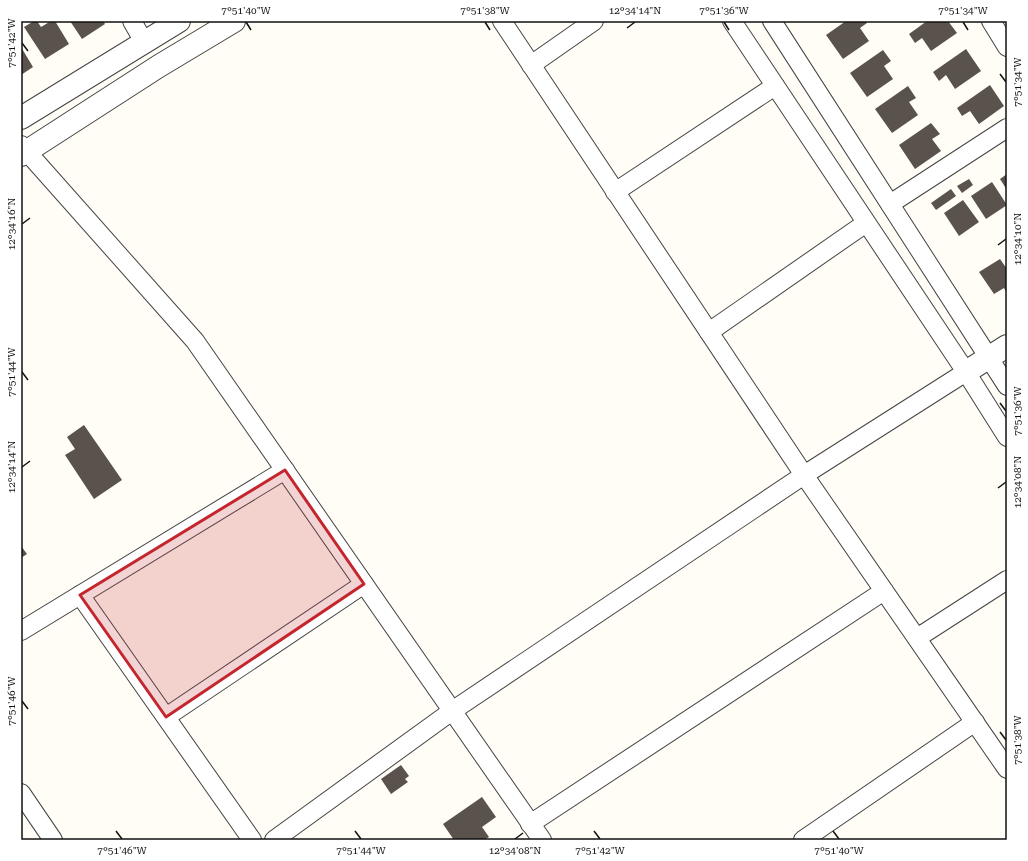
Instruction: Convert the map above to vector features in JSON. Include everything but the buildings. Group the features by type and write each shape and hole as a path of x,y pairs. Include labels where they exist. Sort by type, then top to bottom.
{"street":[{"path":"132,21 144,42"},
{"path":"21,118 179,21"},
{"path":"234,21 23,151 195,341 542,840"},
{"path":"502,21 804,475 1007,769"},
{"path":"531,65 594,21"},
{"path":"732,21 966,372 1007,437"},
{"path":"772,21 1007,386"},
{"path":"991,21 1007,47"},
{"path":"615,192 775,86"},
{"path":"890,204 1007,128"},
{"path":"709,332 866,223"},
{"path":"274,840 452,711 804,475 1007,346"},
{"path":"21,631 285,470"},
{"path":"917,638 1007,580"},
{"path":"166,717 364,584"},
{"path":"530,824 884,591"},
{"path":"80,595 252,840"},
{"path":"803,840 975,722"},
{"path":"21,793 53,840"}],"highlighted area":[{"path":"285,470 364,584 166,717 80,595"}]}
